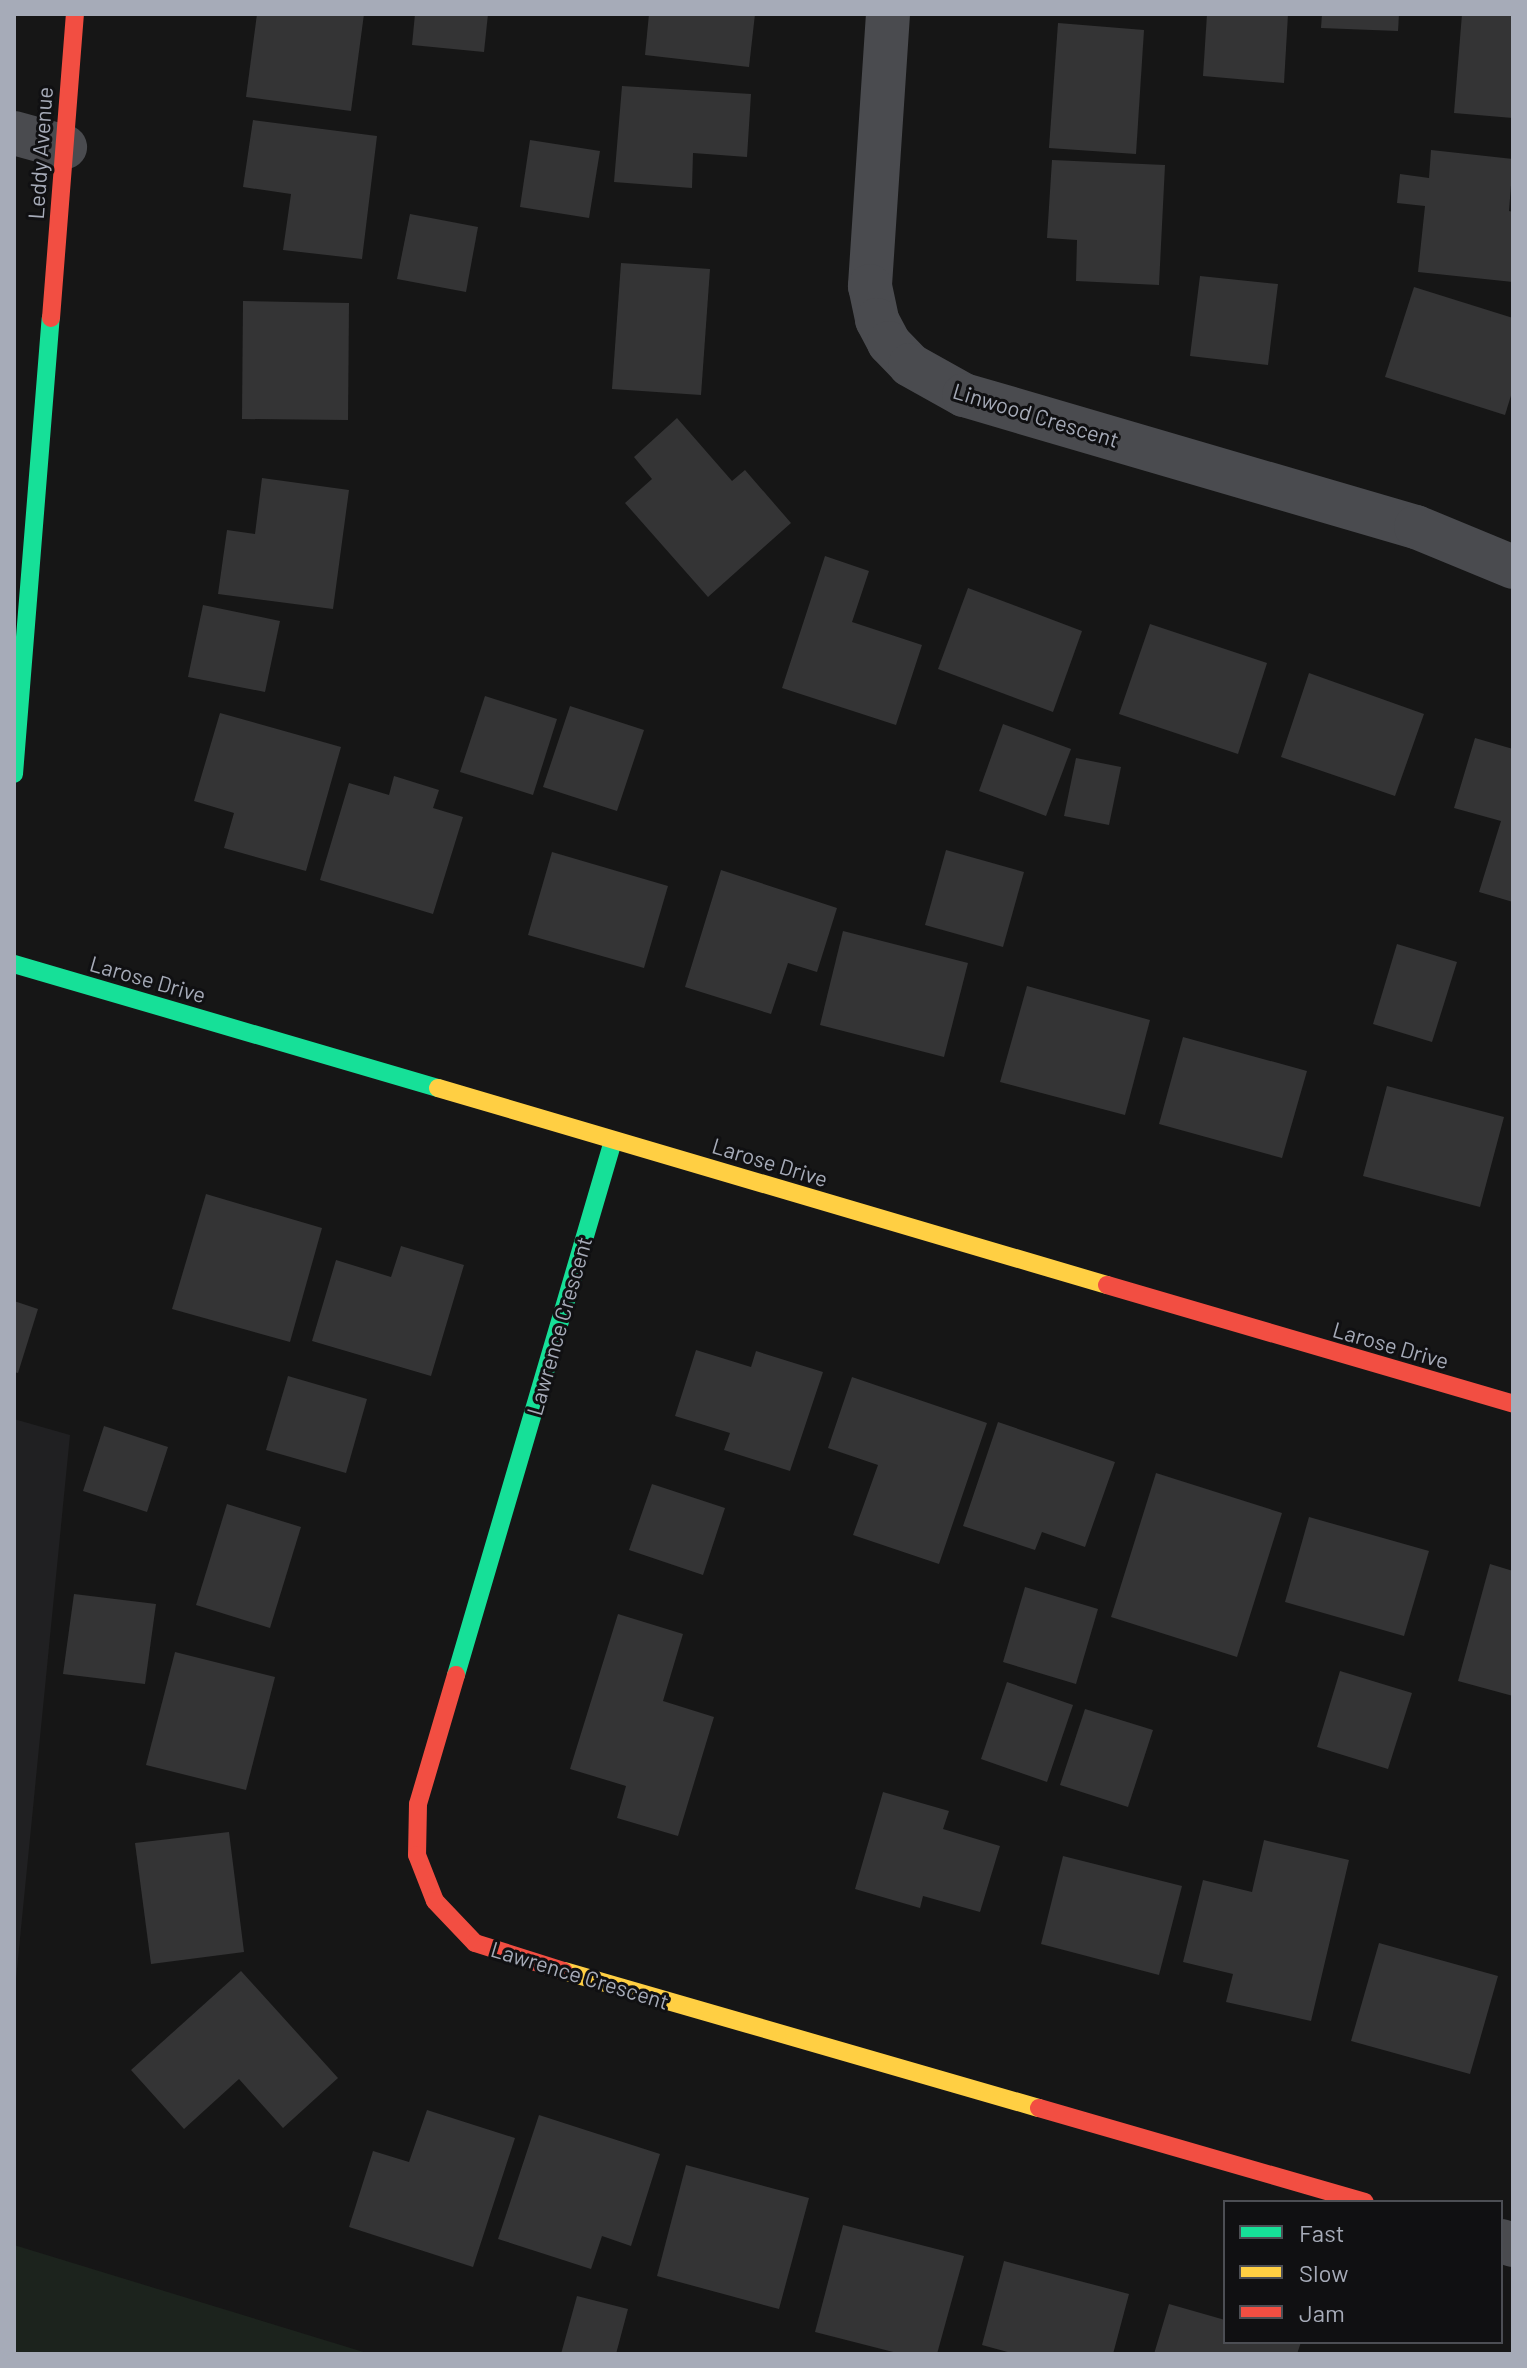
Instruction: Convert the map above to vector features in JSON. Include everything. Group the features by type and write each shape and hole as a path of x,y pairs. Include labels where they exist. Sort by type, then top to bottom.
{"street":[{"name":"Leddy Avenue","path":"14,774 75,14"},
{"name":"Linwood Crescent","path":"888,14 870,286 877,320 889,343 910,365 964,395 1416,527 1513,567"},
{"path":"14,133 65,147"},
{"name":"Larose Drive","path":"14,964 1513,1404"},
{"name":"Lawrence Crescent","path":"613,1141 418,1804 417,1855 435,1901 475,1943 507,1955 1358,2200"}],"shaded area":[{"path":"14,1419 70,1435 14,1999"},
{"path":"14,2245 370,2354 14,2354"}],"building":[{"path":"257,14 364,14 351,111 246,97"},
{"path":"415,14 488,14 484,52 412,45"},
{"path":"649,14 755,14 749,67 645,55"},
{"path":"1207,14 1288,14 1284,83 1203,76"},
{"path":"1322,14 1399,14 1398,31 1321,28"},
{"path":"1462,14 1513,14 1513,118 1454,113"},
{"path":"1058,23 1144,30 1136,154 1049,148"},
{"path":"622,86 751,94 747,157 693,153 692,188 614,182"},
{"path":"253,120 377,136 362,259 283,250 291,194 243,187"},
{"path":"530,140 600,151 589,218 520,207"},
{"path":"1431,150 1513,159 1509,211 1513,212 1513,282 1418,272 1425,206 1397,203 1400,174 1429,178"},
{"path":"1052,160 1165,165 1159,285 1076,281 1077,240 1047,238"},
{"path":"410,214 478,227 466,292 397,279"},
{"path":"621,263 710,269 701,395 612,389"},
{"path":"1200,276 1278,284 1268,365 1190,356"},
{"path":"1414,287 1513,318 1513,389 1505,415 1385,377"},
{"path":"243,301 349,303 348,420 242,419"},
{"path":"677,418 732,481 745,470 791,523 708,597 625,503 652,479 634,457"},
{"path":"262,478 349,490 333,609 218,594 227,530 255,534"},
{"path":"825,556 869,571 852,622 922,645 896,725 782,688"},
{"path":"968,588 1082,631 1053,712 938,669"},
{"path":"203,605 280,621 265,692 188,677"},
{"path":"1150,624 1267,663 1238,754 1119,714"},
{"path":"1309,673 1424,714 1395,796 1281,757"},
{"path":"485,696 557,719 533,795 460,772"},
{"path":"570,706 644,730 617,811 543,787"},
{"path":"220,713 341,747 306,871 224,848 234,813 194,801"},
{"path":"1003,724 1071,749 1046,816 979,791"},
{"path":"1475,738 1513,749 1513,902 1479,892 1501,821 1454,808"},
{"path":"1076,758 1121,767 1109,825 1064,816"},
{"path":"394,776 439,790 433,808 463,817 433,914 320,880 349,783 389,795"},
{"path":"946,850 1024,872 1003,947 925,925"},
{"path":"552,852 668,886 644,968 528,935"},
{"path":"721,870 837,908 817,972 788,963 771,1014 685,987"},
{"path":"843,931 968,963 944,1057 820,1025"},
{"path":"1397,944 1457,962 1432,1042 1373,1024"},
{"path":"1027,986 1150,1020 1125,1115 1000,1082"},
{"path":"1183,1037 1307,1071 1282,1158 1159,1124"},
{"path":"1387,1086 1504,1117 1480,1207 1363,1176"},
{"path":"206,1194 322,1228 290,1342 172,1309"},
{"path":"401,1246 464,1265 431,1376 312,1341 336,1260 391,1277"},
{"path":"14,1301 38,1309 18,1373 14,1372"},
{"path":"696,1350 751,1367 756,1351 823,1372 790,1471 724,1450 730,1433 675,1416"},
{"path":"288,1376 367,1399 346,1473 266,1450"},
{"path":"852,1377 987,1423 939,1564 853,1535 878,1465 828,1448"},
{"path":"998,1422 1115,1462 1085,1547 1042,1532 1035,1550 963,1526"},
{"path":"104,1426 168,1447 147,1512 83,1491"},
{"path":"1156,1473 1282,1513 1237,1657 1111,1617"},
{"path":"652,1484 725,1508 703,1575 629,1550"},
{"path":"227,1504 301,1527 270,1628 196,1605"},
{"path":"1309,1517 1429,1551 1404,1636 1285,1602"},
{"path":"1490,1564 1513,1571 1513,1696 1458,1681"},
{"path":"1025,1587 1098,1609 1076,1684 1003,1662"},
{"path":"74,1594 156,1604 145,1684 63,1674"},
{"path":"618,1614 683,1634 663,1701 714,1717 678,1836 617,1818 626,1786 570,1769"},
{"path":"175,1652 275,1677 246,1790 146,1765"},
{"path":"1340,1671 1412,1693 1388,1769 1317,1747"},
{"path":"1007,1682 1073,1705 1047,1782 981,1759"},
{"path":"1085,1709 1153,1730 1128,1807 1060,1785"},
{"path":"883,1792 949,1811 943,1829 1000,1846 980,1912 923,1896 920,1908 855,1889"},
{"path":"229,1832 244,1952 151,1964 135,1843"},
{"path":"1264,1840 1349,1860 1311,2021 1226,2002 1233,1974 1183,1962 1203,1880 1252,1892"},
{"path":"1063,1856 1182,1886 1159,1975 1041,1944"},
{"path":"1379,1943 1498,1976 1470,2074 1351,2041"},
{"path":"241,1971 338,2078 283,2128 239,2079 184,2129 131,2070"},
{"path":"427,2110 515,2138 473,2267 349,2227 373,2151 409,2162"},
{"path":"539,2115 660,2154 631,2246 602,2236 591,2269 498,2239"},
{"path":"686,2165 809,2198 779,2309 657,2276"},
{"path":"843,2225 964,2256 937,2354 901,2354 815,2332"},
{"path":"1004,2261 1129,2294 1113,2354 1015,2354 982,2345"},
{"path":"577,2296 628,2309 616,2354 561,2354"},
{"path":"1169,2304 1223,2319 1223,2344 1300,2344 1297,2354 1154,2354"}],"traffic: fast":[{"path":"14,774 51,318"},
{"path":"14,964 438,1088"},
{"path":"456,1675 613,1141"}],"traffic: slow":[{"path":"438,1088 1107,1285"},
{"path":"564,1971 1039,2108"}],"traffic: jam":[{"path":"51,318 75,14"},
{"path":"1107,1285 1513,1404"},
{"path":"456,1675 418,1804 417,1855 435,1901 475,1943 564,1971"},
{"path":"1039,2108 1358,2200"}]}
